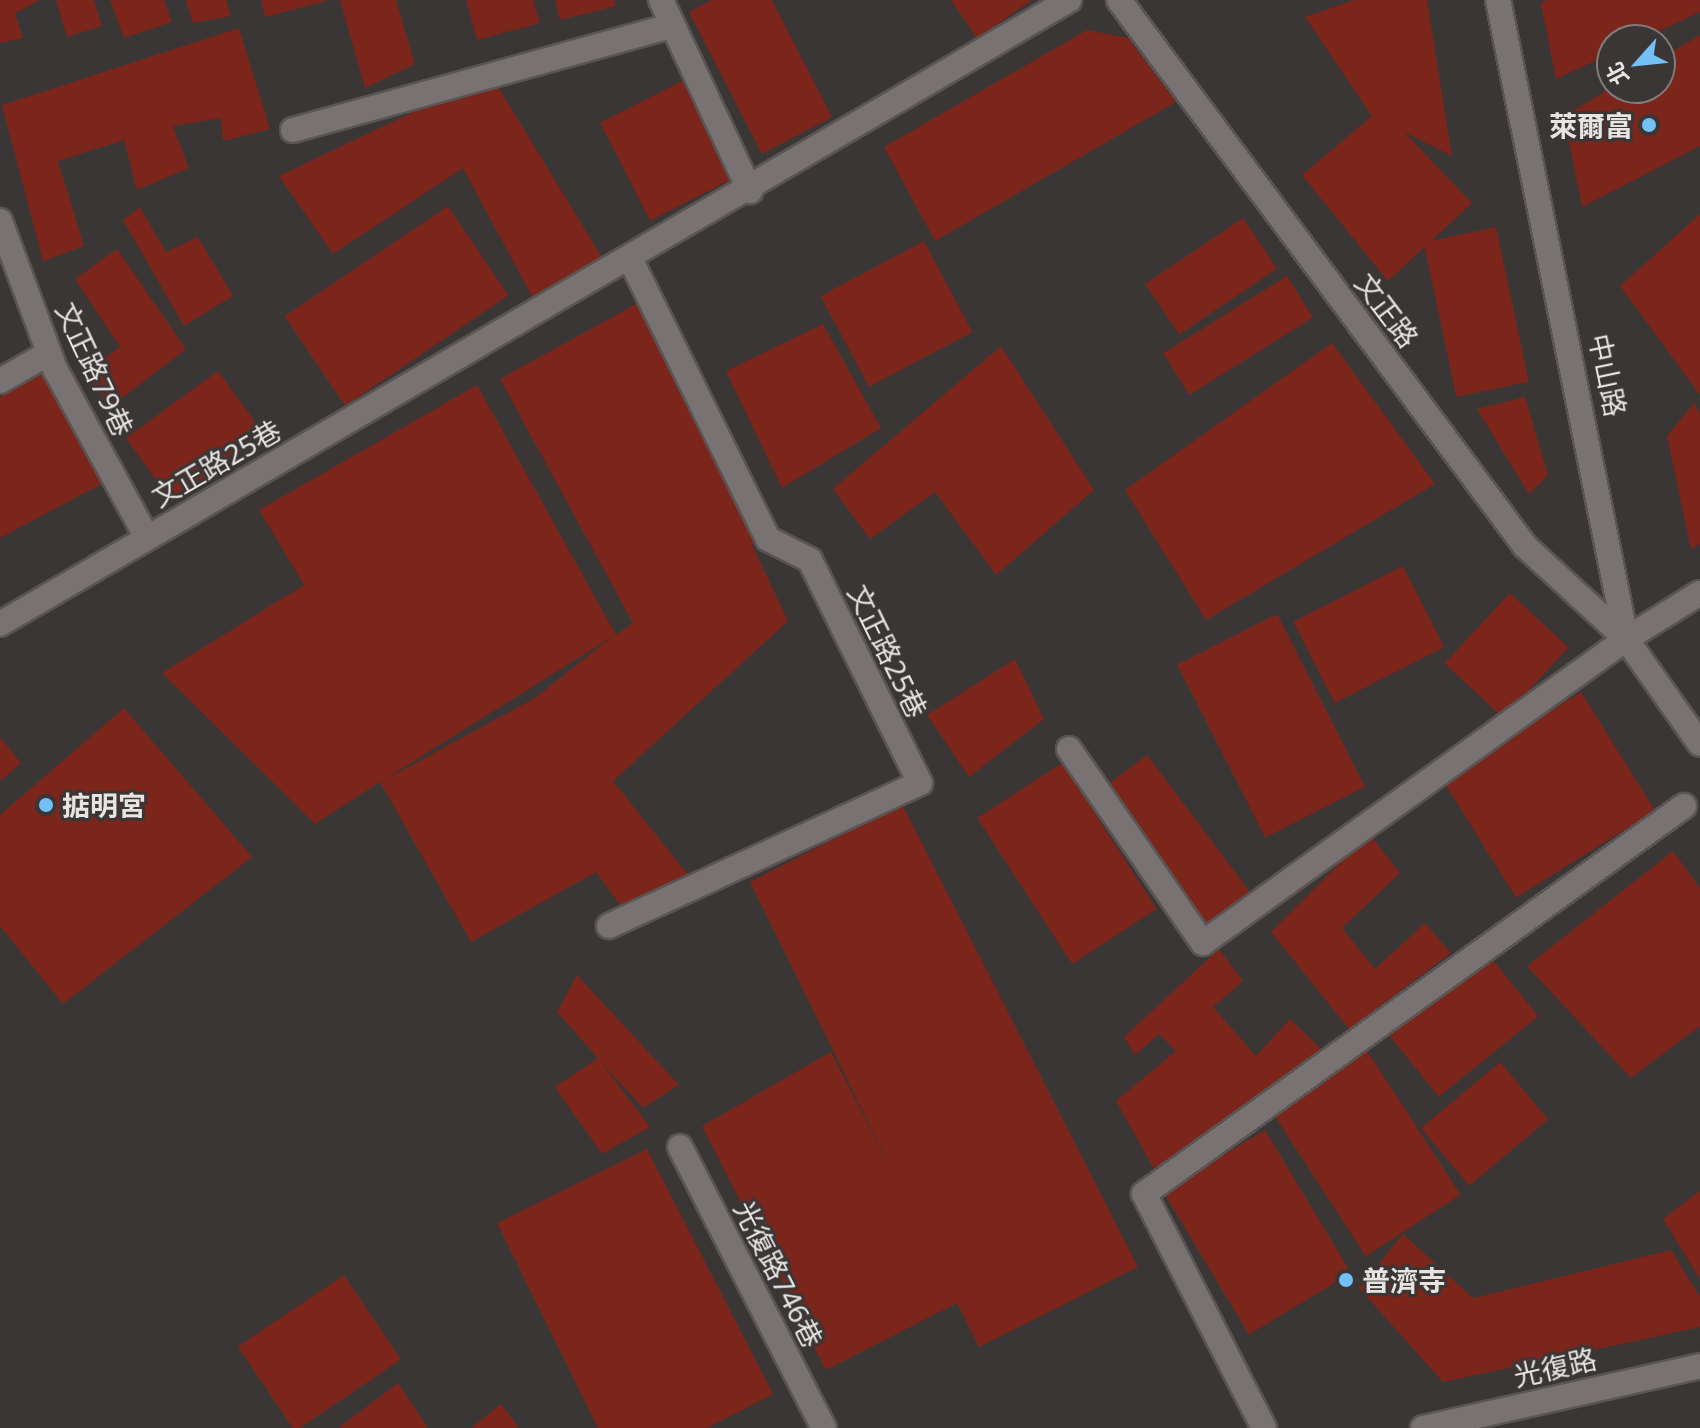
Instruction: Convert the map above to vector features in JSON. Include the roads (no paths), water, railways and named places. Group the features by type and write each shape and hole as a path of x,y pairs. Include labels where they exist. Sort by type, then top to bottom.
{"street":[{"path":"661,0 750,191"},
{"name":"文正路25巷","path":"0,624 750,191 1069,0"},
{"name":"文正路","path":"1119,0 1525,546 1626,639"},
{"name":"中山路","path":"1498,0 1626,639 1700,744"},
{"path":"293,130 673,25"},
{"name":"文正路79巷","path":"0,221 49,353 147,538"},
{"name":"文正路25巷","path":"609,926 920,783 810,560 768,539 630,259"},
{"path":"0,381 49,353"},
{"path":"1069,749 1203,943 1626,639 1700,593"},
{"path":"1264,1428 1144,1194 1684,806"},
{"name":"光復路746巷","path":"680,1147 824,1428"},
{"name":"光復路","path":"1423,1428 1700,1366"}],"place":[{"name":"萊爾富","path":"1649,125"},
{"name":"掂明宮","path":"46,805"},
{"name":"普濟寺","path":"1346,1280"}]}
